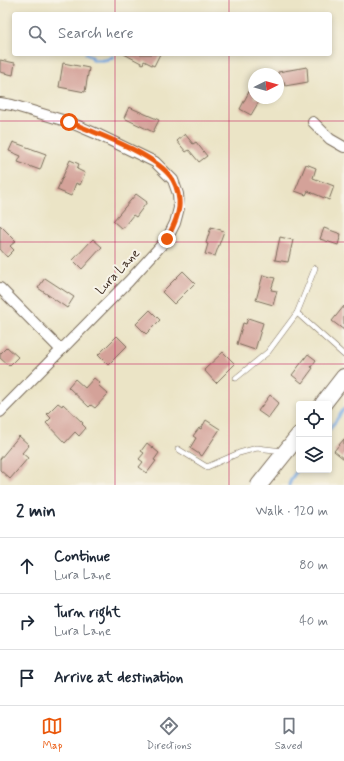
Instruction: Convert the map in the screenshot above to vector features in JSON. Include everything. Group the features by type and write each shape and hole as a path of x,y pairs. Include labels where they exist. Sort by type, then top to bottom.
{"main road":[{"path":"325,401 344,377"},
{"path":"259,485 297,437"}],"street":[{"name":"Lura Lane","path":"0,103 12,105 69,122 136,151 155,162 173,180 178,194 179,208 175,223 167,239 129,281 0,412"},
{"path":"313,122 330,139 344,147"},
{"path":"0,288 61,350"}],"lane":[{"path":"236,378 268,352 297,313 315,268"},
{"path":"297,313 344,355"},
{"path":"178,449 207,467 239,453 257,448 286,452"}],"building":[{"path":"128,56 159,56 154,66 144,61 143,64"},
{"path":"0,60 15,63 13,75 0,72"},
{"path":"63,63 89,68 85,92 59,87"},
{"path":"307,67 308,82 285,86 284,71"},
{"path":"248,94 248,104 257,104 251,115 240,109"},
{"path":"129,107 159,120 153,132 124,118"},
{"path":"185,134 193,144 196,142 207,156 199,162 189,150 186,152 177,141"},
{"path":"13,142 46,154 40,170 18,162 21,156 9,151"},
{"path":"70,160 79,164 77,169 85,173 80,185 76,183 71,196 57,190"},
{"path":"306,164 316,168 313,178 334,186 329,200 308,191 306,195 295,191"},
{"path":"136,194 147,202 136,217 133,215 122,229 113,221"},
{"path":"0,225 16,241 10,246 14,250 7,257 0,249"},
{"path":"211,227 224,231 215,256 205,254 208,244 206,243"},
{"path":"324,228 341,234 338,245 320,239"},
{"path":"280,237 293,240 288,262 275,260"},
{"path":"93,239 102,247 82,269 73,260"},
{"path":"183,271 195,283 174,304 162,292"},
{"path":"263,275 275,278 271,290 277,291 273,305 256,300"},
{"path":"45,278 74,297 67,308 38,288"},
{"path":"344,306 344,330 332,321"},
{"path":"150,310 160,320 146,334 136,324"},
{"path":"248,318 263,323 255,350 237,344 243,323 246,324"},
{"path":"117,336 127,346 108,365 98,355"},
{"path":"7,347 18,357 9,366 0,358 0,354"},
{"path":"223,352 235,364 216,383 204,370"},
{"path":"308,354 316,360 311,367 313,368 302,383 292,375"},
{"path":"94,378 100,383 98,385 108,394 95,408 91,405 89,407 68,387 75,379 85,388"},
{"path":"270,395 279,403 268,418 258,411"},
{"path":"58,403 62,406 63,404 83,423 82,424 86,428 79,436 75,432 65,443 46,423 51,418 47,414"},
{"path":"206,420 220,429 202,456 190,448 196,438 193,436 199,428 201,429"},
{"path":"19,436 29,445 22,453 28,458 10,479 0,470 0,459"},
{"path":"344,439 344,459 334,451"},
{"path":"147,443 159,453 154,460 156,461 147,473 139,467 143,462 139,459 144,453 141,451"}],"waterway":[{"path":"90,56 93,60 106,60 113,57"},
{"path":"332,426 344,409"},
{"path":"289,485 296,472"}],"route":[{"path":"69,122 136,151 155,162 173,180 178,194 179,208 175,223 167,239"}]}
